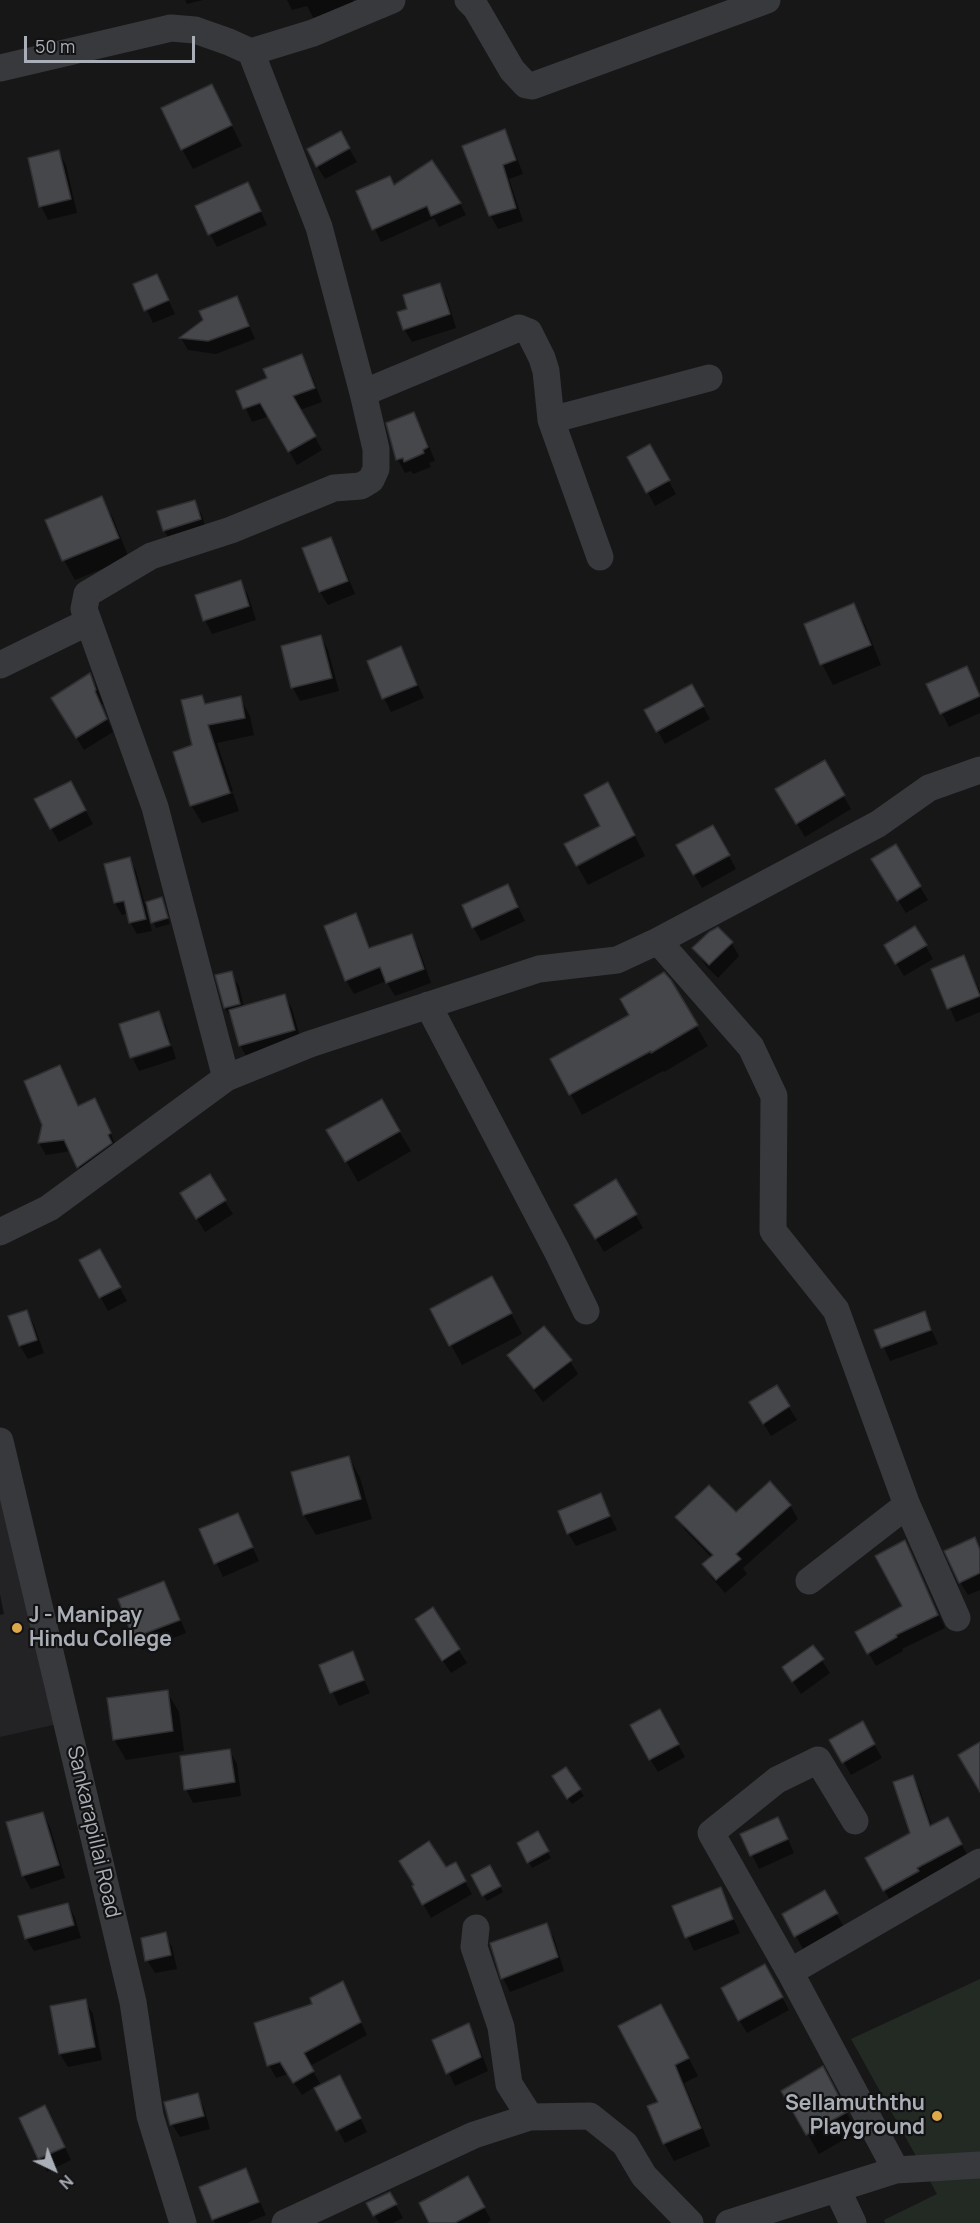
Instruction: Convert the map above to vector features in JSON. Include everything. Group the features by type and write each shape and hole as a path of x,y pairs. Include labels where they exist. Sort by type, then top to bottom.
{"street":[{"path":"0,68 171,28 195,30 251,52 313,33 393,0"},
{"path":"468,0 476,8 512,70 526,85 532,86 767,0"},
{"path":"226,1078 155,807 84,609 87,594 151,556 231,530 334,489 361,486 371,480 376,469 376,449 363,393 319,227 251,52"},
{"path":"363,393 519,328 529,332 546,371 551,420 600,557"},
{"path":"551,420 709,378"},
{"path":"0,665 88,622"},
{"path":"0,1232 49,1208 226,1078 310,1044 539,969 616,960 658,941 878,824 929,788 980,770"},
{"path":"658,941 751,1047 774,1096 773,1231 836,1310 907,1505 957,1618"},
{"path":"428,1005 586,1311"},
{"name":"Sankarapillai Road","path":"0,1441 133,2002 150,2116 183,2223"},
{"path":"809,1581 907,1505"},
{"path":"855,1821 818,1760 777,1780 711,1833 790,1972 896,2170"},
{"path":"790,1972 980,1862"},
{"path":"476,1928 474,1947 501,2027 509,2084 530,2117"},
{"path":"285,2223 474,2135 530,2117 590,2116 625,2144 644,2176 690,2223"},
{"path":"729,2223 896,2170 980,2165"},
{"path":"837,2189 853,2223"}],"shaded area":[{"name":"J - Manipay Hindu College","path":"0,1497 57,1724 0,1737"},
{"name":"Sellamuththu Playground","path":"980,1979 980,2223 885,2223 884,2220 937,2194 851,2039"}],"building":[{"path":"212,84 232,125 181,150 161,108"},
{"path":"505,129 516,160 503,165 516,208 489,216 462,146"},
{"path":"341,131 350,148 316,167 307,149"},
{"path":"59,150 71,199 39,207 28,158"},
{"path":"432,160 461,203 431,216 427,206 372,230 356,191 390,176 394,185"},
{"path":"248,182 261,211 208,235 195,206"},
{"path":"157,274 169,300 144,311 133,284"},
{"path":"440,283 450,314 403,330 397,312 407,309 403,295"},
{"path":"237,296 249,326 208,341 179,338 203,320 199,311"},
{"path":"302,354 315,388 293,396 316,436 288,452 260,403 243,409 236,391 267,378 263,369"},
{"path":"414,412 428,447 423,450 424,453 404,462 403,458 396,460 386,423"},
{"path":"650,444 670,480 646,493 627,457"},
{"path":"102,496 119,538 62,561 45,520"},
{"path":"195,500 201,519 163,531 157,511"},
{"path":"331,537 348,581 319,592 302,548"},
{"path":"241,580 249,606 203,621 195,595"},
{"path":"854,603 871,645 820,665 804,624"},
{"path":"321,635 332,678 291,688 281,646"},
{"path":"401,646 417,685 382,699 367,661"},
{"path":"967,666 980,696 940,714 926,684"},
{"path":"90,673 107,719 76,738 51,698"},
{"path":"692,684 704,706 656,732 644,710"},
{"path":"202,695 205,704 241,696 245,718 208,725 230,793 190,806 173,752 192,745 181,700"},
{"path":"825,760 845,795 796,824 775,789"},
{"path":"71,781 86,810 50,829 34,799"},
{"path":"608,782 635,835 576,866 564,844 600,826 584,795"},
{"path":"713,825 730,855 693,875 676,845"},
{"path":"896,844 921,886 897,901 871,859"},
{"path":"130,857 146,919 129,923 124,901 114,903 104,864"},
{"path":"508,884 518,907 472,928 462,905"},
{"path":"162,897 168,918 151,923 146,902"},
{"path":"356,913 369,948 412,934 424,969 386,983 380,967 345,981 324,926"},
{"path":"915,926 927,945 895,964 884,945"},
{"path":"718,927 733,942 709,965 692,948"},
{"path":"964,955 980,996 947,1009 931,969"},
{"path":"232,971 240,1004 224,1008 215,975"},
{"path":"664,972 698,1025 651,1053 651,1051 569,1095 550,1059 629,1015 620,999"},
{"path":"285,994 295,1030 239,1046 229,1010"},
{"path":"159,1011 170,1045 130,1058 119,1024"},
{"path":"60,1065 78,1106 95,1098 111,1133 108,1135 112,1143 77,1168 64,1140 38,1143 42,1125 24,1081"},
{"path":"382,1099 400,1131 345,1162 326,1130"},
{"path":"210,1174 226,1200 196,1219 180,1193"},
{"path":"616,1179 637,1214 595,1239 574,1205"},
{"path":"100,1249 121,1287 99,1298 79,1260"},
{"path":"492,1276 512,1313 449,1346 430,1309"},
{"path":"27,1310 37,1340 19,1346 8,1316"},
{"path":"925,1311 931,1330 881,1348 874,1330"},
{"path":"544,1326 572,1360 534,1389 507,1355"},
{"path":"777,1385 790,1406 763,1424 749,1402"},
{"path":"349,1456 361,1499 303,1515 291,1472"},
{"path":"770,1481 791,1505 736,1554 741,1559 716,1580 702,1564 713,1555 675,1517 709,1485 736,1512"},
{"path":"601,1493 610,1516 567,1534 558,1511"},
{"path":"238,1513 253,1547 214,1564 199,1529"},
{"path":"975,1537 980,1550 980,1573 959,1583 944,1551"},
{"path":"905,1540 938,1615 896,1635 897,1637 867,1654 855,1632 902,1606 875,1556"},
{"path":"164,1581 180,1620 133,1638 118,1599"},
{"path":"433,1607 460,1649 442,1661 415,1619"},
{"path":"813,1645 824,1659 792,1682 782,1667"},
{"path":"353,1651 364,1680 330,1693 319,1665"},
{"path":"168,1690 173,1731 113,1740 107,1698"},
{"path":"660,1709 679,1744 649,1760 630,1725"},
{"path":"863,1721 875,1744 842,1763 829,1740"},
{"path":"980,1742 980,1792 958,1755"},
{"path":"230,1749 235,1782 184,1790 180,1756"},
{"path":"566,1767 581,1789 567,1799 552,1776"},
{"path":"913,1775 930,1826 948,1817 962,1844 917,1868 919,1871 883,1891 865,1858 910,1833 893,1782"},
{"path":"43,1812 59,1865 22,1876 6,1822"},
{"path":"778,1817 788,1839 750,1856 740,1834"},
{"path":"538,1831 549,1851 527,1863 517,1843"},
{"path":"429,1841 446,1867 456,1862 466,1881 422,1905 412,1886 414,1885 399,1861"},
{"path":"490,1865 501,1886 482,1896 471,1875"},
{"path":"721,1887 733,1919 685,1938 672,1906"},
{"path":"825,1890 838,1913 794,1937 782,1914"},
{"path":"68,1903 74,1925 25,1939 18,1916"},
{"path":"547,1923 558,1957 501,1979 490,1943"},
{"path":"166,1932 171,1955 145,1961 141,1938"},
{"path":"765,1964 783,1997 738,2021 721,1988"},
{"path":"343,1981 361,2022 304,2053 314,2071 293,2083 280,2062 267,2066 254,2023 312,2004 310,1998"},
{"path":"86,1999 95,2047 59,2054 50,2006"},
{"path":"661,2004 689,2058 675,2065 701,2128 663,2144 647,2106 658,2102 618,2026"},
{"path":"469,2023 481,2057 446,2074 432,2040"},
{"path":"823,2066 847,2112 806,2135 781,2091"},
{"path":"340,2075 361,2118 336,2131 314,2088"},
{"path":"198,2093 204,2116 170,2125 164,2102"},
{"path":"45,2105 65,2147 38,2159 19,2118"},
{"path":"246,2168 259,2202 212,2220 199,2187"},
{"path":"468,2176 485,2207 455,2223 429,2223 419,2203"},
{"path":"390,2192 397,2204 373,2216 366,2203"}],"place":[{"name":"J - Manipay Hindu College","path":"17,1628"},
{"name":"Sellamuththu Playground","path":"937,2116"}]}
